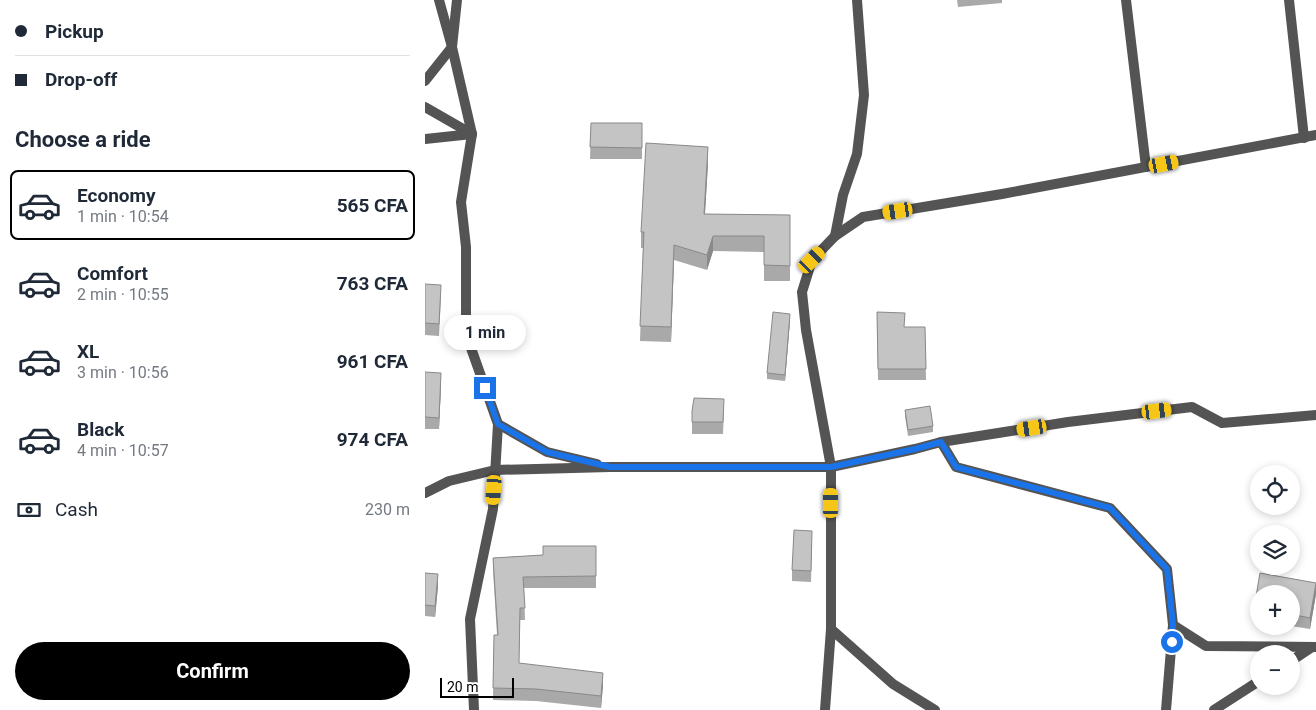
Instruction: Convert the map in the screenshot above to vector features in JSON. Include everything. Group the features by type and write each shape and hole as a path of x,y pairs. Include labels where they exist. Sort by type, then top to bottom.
{"street":[{"path":"439,0 472,134 461,202 466,247 466,334 498,424 493,510 470,619 473,710"},
{"path":"425,80 451,47 457,0"},
{"path":"835,236 843,194 857,154 864,95 857,0"},
{"path":"1126,0 1146,167"},
{"path":"1289,0 1304,138"},
{"path":"425,107 472,134"},
{"path":"425,139 472,134"},
{"path":"825,710 831,629 831,467 806,330 802,292 812,260 835,236 863,217 1002,194 1316,135"},
{"path":"425,493 449,481 495,470 610,467 831,467 941,442 1068,422 1192,407 1222,423 1316,415"},
{"path":"498,424 547,452 610,467"},
{"path":"941,442 956,467 1110,508 1167,569 1173,625 1166,710"},
{"path":"1173,625 1207,646 1315,645"},
{"path":"831,629 893,684 935,710"},
{"path":"1300,654 1315,645"},
{"path":"1214,710 1250,687"}],"building":[{"path":"591,123 642,123 642,148 590,147"},
{"path":"646,143 708,147 704,214 790,215 790,266 764,265 764,236 713,236 707,255 674,245 671,327 640,326 644,232 641,232"},
{"path":"425,284 441,285 439,324 425,323"},
{"path":"773,312 790,314 785,375 767,373"},
{"path":"877,312 905,313 904,327 925,327 926,369 878,369"},
{"path":"425,372 441,373 439,418 425,417"},
{"path":"694,398 724,399 723,422 692,422"},
{"path":"930,406 933,426 908,430 905,410"},
{"path":"794,530 812,531 811,571 792,570"},
{"path":"543,546 596,546 596,576 523,577 525,608 520,608 519,663 603,673 601,696 536,689 493,688 494,635 498,635 493,558 543,555"},
{"path":"425,573 438,574 435,606 425,605"},
{"path":"1260,575 1271,575 1316,583 1310,618 1300,616 1300,585 1258,585"}],"route":[{"path":"485,388 498,424 547,452 610,467 831,467 941,442 956,467 1110,508 1167,569 1173,625 1172,642"}]}
